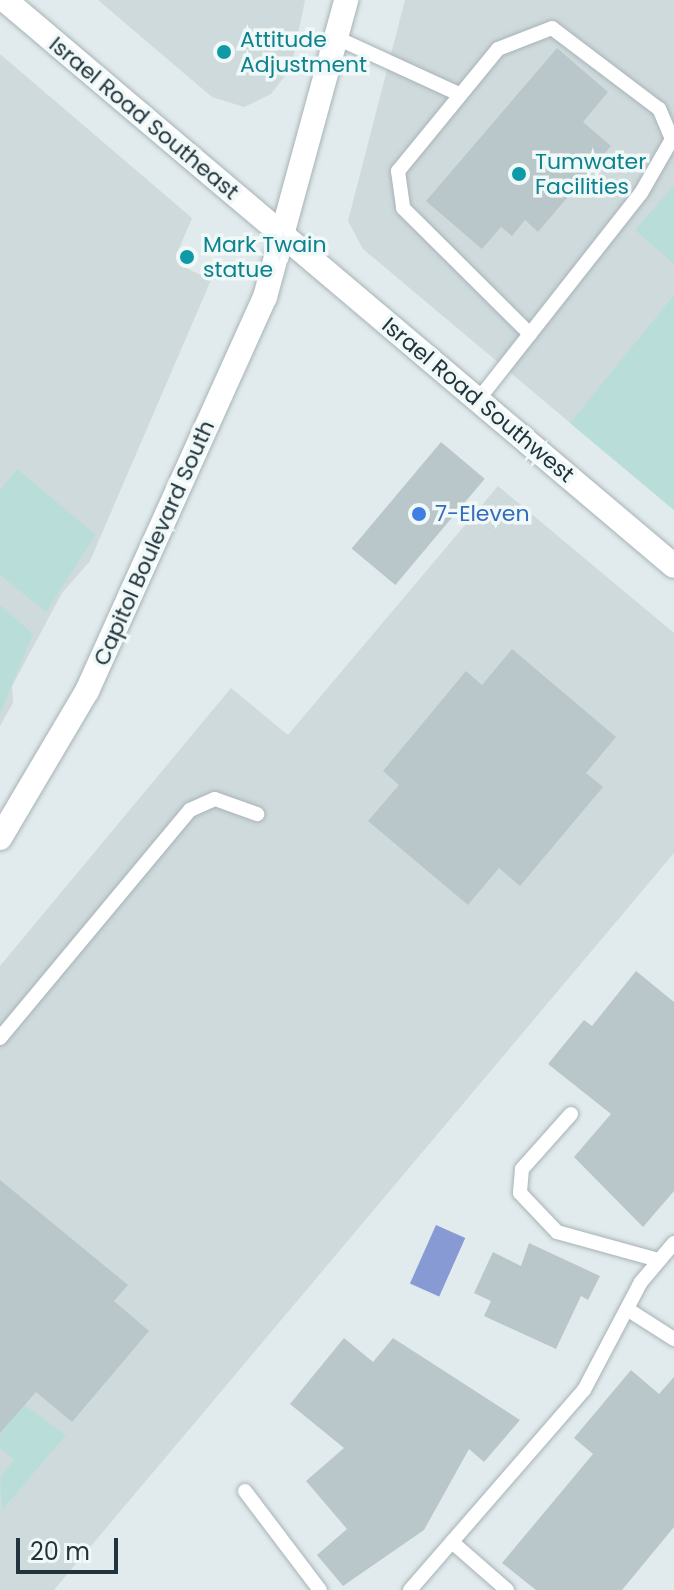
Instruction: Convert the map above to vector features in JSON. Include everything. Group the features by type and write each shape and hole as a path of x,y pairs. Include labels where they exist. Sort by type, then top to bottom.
{"main road":[{"name":"Israel Road Southeast","path":"5,0 282,235"},
{"name":"Capitol Boulevard South","path":"0,838 87,691 265,297 346,0"},
{"name":"Israel Road Southwest","path":"282,235 674,566"}],"lane":[{"path":"478,400 530,334 641,193 665,156 669,124 659,109 552,28 498,49 410,150 398,191 418,225 530,334"},
{"path":"337,38 459,94"},
{"path":"0,1038 190,810 215,799 257,814"},
{"path":"571,1114 522,1169 520,1193 557,1232 659,1260"},
{"path":"410,1590 584,1390 627,1309 674,1243"},
{"path":"627,1309 674,1339"},
{"path":"245,1491 320,1590"},
{"path":"452,1542 507,1590"}],"shaded area":[{"path":"98,0 305,0 291,68 271,94 244,107 212,97"},
{"path":"405,0 674,0 674,510 363,249 348,221"},
{"path":"0,54 192,218 177,253 184,267 211,280 90,561 62,593 12,686 13,703 0,726"},
{"path":"498,486 674,633 674,853 54,1590 0,1590 0,966 231,688 288,735"}],"green space":[{"path":"674,185 674,264 635,230"},
{"path":"674,295 674,510 570,423"},
{"path":"17,469 96,535 46,612 0,575 0,490"},
{"path":"0,605 33,634 0,714"},
{"path":"0,1387 66,1435 2,1510 0,1477 14,1460 0,1448"}],"water":[{"path":"436,1225 465,1238 439,1296 410,1283"}],"building":[{"name":"Tumwater Facilities","path":"557,48 608,92 583,122 611,146 538,232 525,220 512,236 501,227 482,249 426,201"},
{"name":"7-Eleven","path":"441,442 485,479 395,585 352,548"},
{"path":"512,649 616,737 586,773 603,787 520,886 499,868 468,905 368,821 399,785 383,771 466,671 482,685"},
{"path":"636,971 674,1002 674,1191 643,1227 574,1157 611,1114 548,1064 584,1020 592,1026"},
{"path":"0,1180 128,1285 114,1301 149,1331 72,1422 36,1392 0,1433"},
{"path":"529,1243 600,1276 588,1300 581,1296 556,1349 484,1316 491,1301 474,1293 493,1252 521,1266"},
{"path":"344,1338 373,1362 393,1338 520,1420 484,1462 469,1449 424,1530 343,1586 317,1555 347,1529 306,1481 344,1448 290,1404"},
{"path":"631,1370 659,1394 674,1377 674,1527 622,1590 536,1590 502,1563 593,1454 574,1438"}],"place":[{"name":"Attitude Adjustment","path":"224,52"},
{"name":"Tumwater Facilities","path":"519,174"},
{"name":"Mark Twain statue","path":"187,257"},
{"name":"7-Eleven","path":"419,514"}]}
